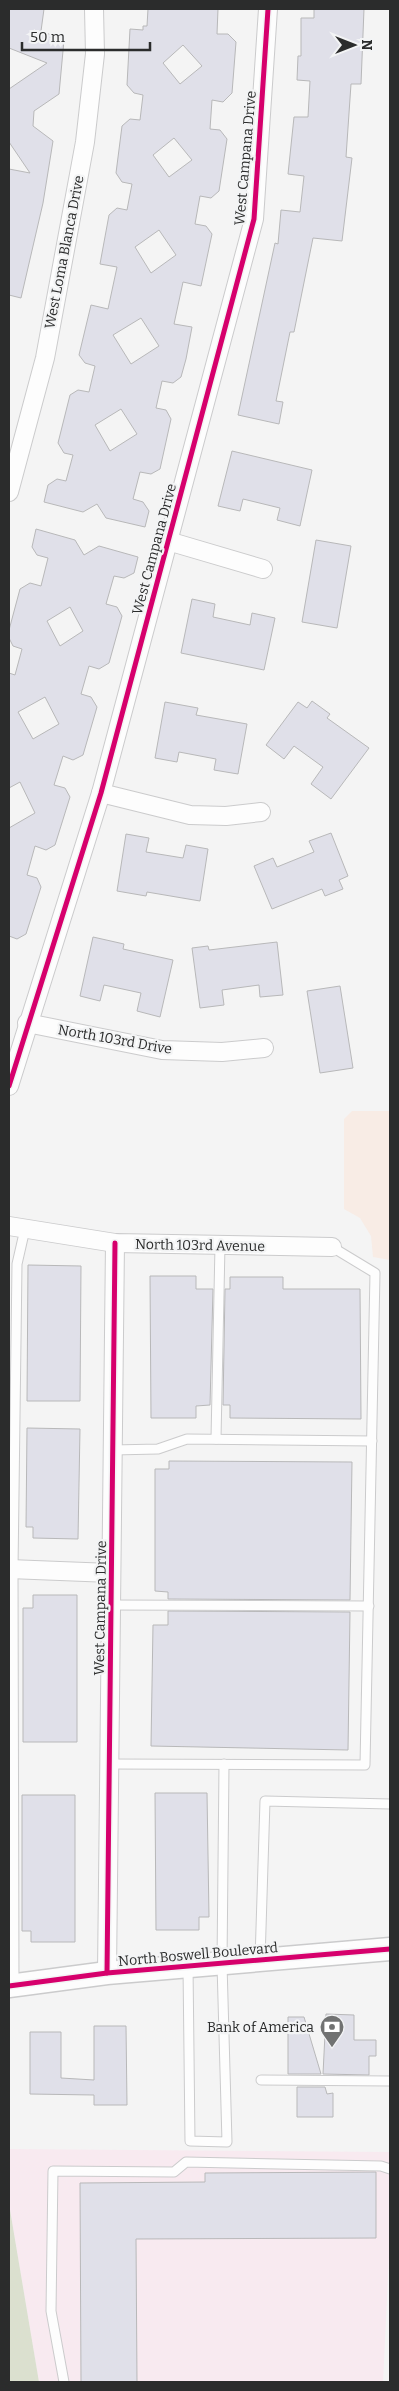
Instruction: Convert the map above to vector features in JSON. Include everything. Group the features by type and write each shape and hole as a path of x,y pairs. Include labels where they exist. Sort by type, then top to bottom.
{"street":[{"name":"West Loma Blanca Drive","path":"9,492 45,358 85,142 95,54 94,9"},
{"name":"West Campana Drive","path":"9,1086 101,794 254,219 268,9"},
{"path":"168,541 263,569"},
{"path":"101,794 190,815 226,816 261,812"},
{"name":"North 103rd Drive","path":"27,1024 162,1050 222,1052 264,1048"},
{"name":"North 103rd Avenue","path":"17,1228 115,1244 332,1247"},
{"name":"West Campana Drive","path":"107,1974 115,1244"},
{"path":"11,1569 111,1573"},
{"name":"North Boswell Boulevard","path":"11,1986 188,1966 390,1949"}],"lane":[{"path":"11,1986 11,1569 17,1228"},
{"path":"216,1439 220,1245"},
{"path":"110,1764 366,1765 375,1273 332,1247"},
{"path":"113,1450 158,1449 187,1439 372,1441"},
{"path":"111,1605 369,1606"},
{"path":"188,1966 190,2141 227,2142 222,1964 224,1764"},
{"path":"260,1960 265,1801 390,1804"},
{"path":"261,2080 390,2081"},
{"path":"64,2382 51,2311 52,2171 174,2172 186,2162 381,2166 390,2169"}],"shaded area":[{"path":"352,1111 390,1111 390,1260 373,1257 371,1236 360,1218 344,1209 344,1119"},
{"path":"9,2149 390,2152 390,2235 383,2382 39,2382 9,2204"}],"green space":[{"path":"9,2204 39,2382 9,2382"}],"building":[{"path":"9,9 44,9 41,31 64,40 59,94 34,111 33,126 53,141 43,203 21,298 9,295 9,169 30,173 9,142 9,89 47,63 9,48"},
{"path":"148,9 218,9 217,34 228,34 236,42 232,93 223,102 212,100 210,129 220,130 227,139 219,191 211,198 200,196 195,224 206,226 212,234 201,286 183,282 174,324 192,327 186,359 181,377 173,383 162,381 156,408 166,410 171,419 160,469 151,474 140,472 133,499 143,502 149,511 145,527 106,518 97,504 83,512 44,502 48,485 57,479 66,481 73,455 64,453 58,443 70,395 78,390 89,392 95,366 85,363 79,355 91,305 108,309 117,267 100,264 109,215 117,208 127,210 132,184 122,182 116,173 122,126 130,119 140,120 143,95 134,93 127,85 130,29 143,30 143,26 147,26","holes":["183,45 202,66 180,84 163,63","174,138 192,160 169,177 153,155","159,230 176,255 151,273 135,247","141,318 159,346 131,364 113,335","121,409 137,434 110,451 95,425"]},
{"path":"314,9 364,9 361,84 351,84 346,157 352,158 342,241 313,238 294,332 290,332 276,401 283,402 279,424 238,415 275,243 278,244 281,210 300,212 304,176 288,174 294,117 308,117 310,81 297,80 298,56 301,56 301,18 314,18"},
{"path":"232,451 312,470 300,526 277,520 280,508 243,499 240,511 218,506"},
{"path":"36,529 75,540 84,555 99,546 138,557 134,573 124,578 114,576 106,604 117,607 122,616 109,663 99,669 89,666 81,694 91,697 97,707 83,755 73,760 63,756 54,785 65,788 70,797 55,845 46,850 35,846 27,875 37,878 41,887 26,934 17,939 9,936 9,828 35,813 20,782 9,788 9,673 15,675 22,649 13,646 9,638 9,630 20,589 30,583 41,586 48,558 37,555 32,547","holes":["70,607 83,631 60,646 47,621","45,697 59,724 33,739 18,712"]},
{"path":"316,540 351,546 337,628 302,622"},
{"path":"192,599 215,604 213,617 250,625 252,613 275,618 264,670 181,653"},
{"path":"312,701 330,714 327,718 369,748 331,799 311,784 323,767 294,746 284,759 266,745 298,702 307,708"},
{"path":"165,702 198,708 196,715 247,724 238,774 214,770 216,759 179,752 177,762 155,758"},
{"path":"331,833 348,876 339,880 343,889 325,896 322,889 272,909 254,866 273,858 277,867 314,852 309,841"},
{"path":"126,834 149,838 146,852 183,858 186,845 208,849 200,901 147,892 146,896 117,891"},
{"path":"93,937 124,944 123,949 173,960 160,1017 137,1011 141,993 104,985 100,1001 80,996"},
{"path":"277,942 283,995 260,997 259,985 222,990 224,1005 200,1008 192,948 208,946 209,950"},
{"path":"340,986 353,1068 320,1073 307,991"},
{"path":"28,1265 81,1266 80,1401 27,1401"},
{"path":"150,1276 196,1276 196,1289 213,1289 210,1405 196,1406 196,1418 151,1418"},
{"path":"230,1277 283,1277 283,1289 360,1289 361,1419 230,1418 230,1405 223,1405 225,1289 230,1289"},
{"path":"27,1428 80,1429 78,1539 33,1538 33,1527 26,1527"},
{"path":"169,1461 352,1462 350,1600 168,1599 168,1592 155,1591 155,1469 169,1469"},
{"path":"33,1595 77,1595 77,1742 23,1742 23,1608 33,1608"},
{"path":"168,1611 350,1612 348,1750 151,1746 153,1625 168,1625"},
{"path":"155,1793 207,1793 209,1917 199,1917 199,1930 156,1930"},
{"path":"22,1795 75,1795 75,1942 31,1942 31,1931 22,1931"},
{"path":"326,2014 354,2015 354,2040 376,2040 376,2056 369,2056 369,2075 323,2074"},
{"path":"288,2017 304,2017 321,2074 288,2074"},
{"path":"94,2026 126,2026 127,2105 94,2105 94,2095 30,2094 30,2032 61,2032 61,2078 94,2080"},
{"path":"297,2087 325,2087 327,2094 333,2093 333,2117 297,2117"},
{"path":"376,2172 376,2238 136,2239 137,2382 81,2382 80,2183 205,2182 205,2173"}],"cycle path":[{"path":"9,1086 101,793 254,219 268,9"},
{"path":"107,1973 115,1243"},
{"path":"9,1986 107,1973 390,1949"}],"place":[{"name":"Bank of America","path":"332,2048"}]}
